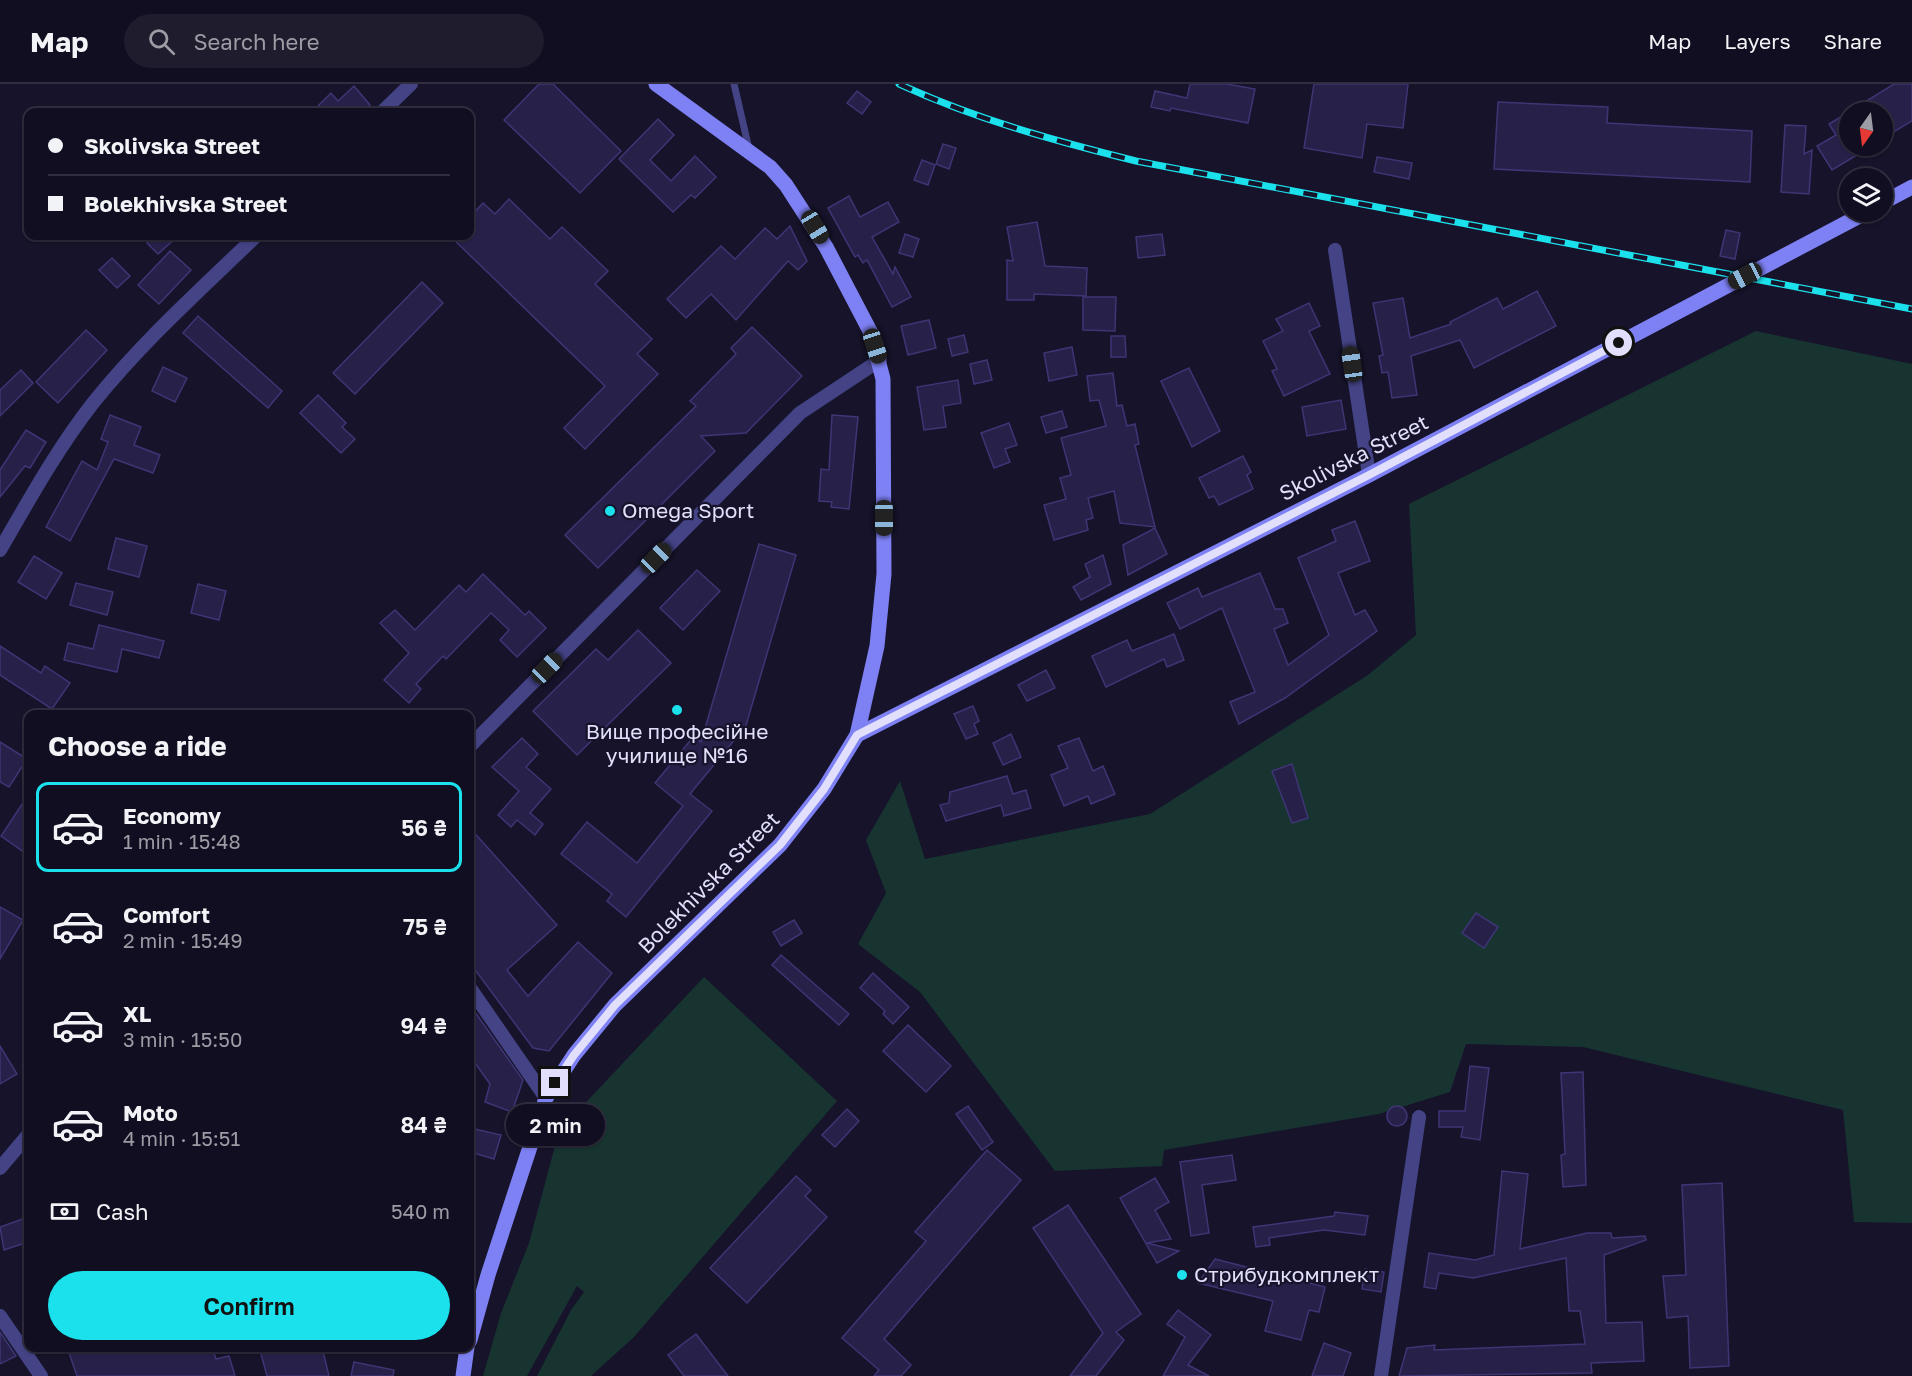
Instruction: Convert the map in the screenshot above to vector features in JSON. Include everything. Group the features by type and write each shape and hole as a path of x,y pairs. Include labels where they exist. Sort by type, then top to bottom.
{"main road":[{"name":"Bolekhivska Street","path":"474,1326 488,1275 546,1098 574,1055 615,1005 780,845 824,789 857,735 878,646 884,574 883,379 880,360 857,304 803,207 770,167 656,84"},
{"path":"1893,197 1912,187"},
{"name":"Skolivska Street","path":"857,735 1369,475 1848,222"},
{"path":"463,1376 466,1352"}],"street":[{"path":"386,108 411,84"},
{"path":"0,550 44,474 93,404 147,342 252,240"},
{"path":"1335,250 1369,475"},
{"path":"474,742 800,413 880,360"},
{"path":"474,994 546,1098"},
{"path":"1381,1376 1419,1117"},
{"path":"0,1168 24,1140"},
{"path":"0,1316 24,1351"},
{"path":"25,1352 41,1376"}],"lane":[{"path":"734,84 749,152"}],"green space":[{"path":"1756,331 1912,364 1912,1223 1854,1222 1843,1110 1583,1047 1466,1044 1450,1092 1379,1114 1164,1150 1162,1166 1055,1171 920,992 858,944 886,893 866,840 900,781 925,859 1150,814 1368,675 1416,635 1409,504"},
{"path":"704,977 837,1101 634,1337 591,1376 537,1376 571,1310 584,1292 577,1286 527,1376 483,1376 501,1313 529,1243 559,1131"}],"building":[{"path":"539,84 553,84 621,151 580,193 504,120"},
{"path":"1190,84 1227,84 1255,89 1248,123 1171,108 1170,111 1151,107 1155,91 1187,98"},
{"path":"1314,84 1408,84 1403,128 1367,124 1362,158 1304,148"},
{"path":"1894,84 1912,84 1912,121 1893,132 1893,102 1865,102"},
{"path":"354,86 370,105 366,108 320,108 318,106 331,93 338,101"},
{"path":"857,91 871,102 862,114 847,103"},
{"path":"1498,102 1608,107 1607,123 1752,131 1750,182 1494,169"},
{"path":"1839,118 1839,156 1855,156 1832,170 1817,146 1836,135 1829,124"},
{"path":"658,119 674,135 650,160 671,181 695,156 716,177 695,198 691,195 673,212 619,159"},
{"path":"1785,125 1806,126 1804,154 1812,150 1809,194 1781,192"},
{"path":"943,144 956,148 949,169 936,164"},
{"path":"1377,157 1412,163 1409,179 1374,172"},
{"path":"922,160 935,165 928,185 914,180"},
{"path":"849,196 860,217 888,202 899,222 872,237 893,274 895,267 911,297 892,307 867,260 863,263 858,255 855,257 828,208"},
{"path":"509,199 550,239 562,227 608,271 595,284 652,339 637,354 658,374 585,449 564,428 605,386 454,240 474,240 474,213 483,203 495,214"},
{"path":"1037,222 1045,266 1087,268 1086,296 1034,294 1034,300 1007,300 1007,260 1013,261 1007,227"},
{"path":"790,226 807,261 798,270 788,261 736,320 711,294 686,318 667,299 721,246 735,259 765,228 777,239"},
{"path":"1726,230 1740,233 1735,259 1720,256"},
{"path":"905,234 919,239 913,257 899,253"},
{"path":"1162,234 1165,255 1138,258 1136,237"},
{"path":"150,240 174,240 158,254 147,243"},
{"path":"170,251 191,270 159,304 138,285"},
{"path":"112,258 130,276 117,288 99,270"},
{"path":"422,282 443,303 355,394 333,373"},
{"path":"1537,291 1556,326 1474,368 1460,340 1411,356 1417,395 1392,398 1388,372 1382,373 1379,356 1383,355 1373,303 1403,298 1410,338 1451,324 1450,322 1497,298 1503,309"},
{"path":"1083,297 1116,297 1115,331 1083,330"},
{"path":"1309,303 1320,326 1309,331 1330,374 1284,396 1272,371 1277,369 1263,341 1283,331 1276,319"},
{"path":"198,316 282,391 268,408 183,333"},
{"path":"929,320 936,348 908,355 901,326"},
{"path":"752,327 802,376 746,433 701,436 715,451 598,568 565,535 696,406 690,401 736,354 731,348"},
{"path":"86,330 107,350 58,403 36,382"},
{"path":"964,335 968,352 952,356 948,339"},
{"path":"1111,336 1125,336 1126,357 1111,357"},
{"path":"1072,347 1077,375 1049,381 1044,353"},
{"path":"987,360 992,380 974,384 970,364"},
{"path":"163,367 187,378 175,402 152,391"},
{"path":"1189,368 1220,431 1192,447 1161,381"},
{"path":"21,370 33,383 0,416 0,390"},
{"path":"1113,373 1117,406 1122,405 1127,426 1135,424 1139,444 1135,445 1155,527 1120,523 1114,491 1088,498 1093,518 1086,520 1088,530 1054,540 1044,505 1066,499 1060,478 1071,475 1061,438 1106,426 1099,400 1090,401 1087,376"},
{"path":"958,380 961,403 943,406 946,427 924,430 917,387"},
{"path":"318,395 346,423 342,427 355,439 341,453 300,413"},
{"path":"1341,400 1346,429 1307,436 1302,407"},
{"path":"1062,411 1067,427 1046,433 1041,417"},
{"path":"110,415 141,427 134,445 160,455 153,473 114,459 70,541 46,527 82,461 97,470 108,442 101,439"},
{"path":"832,415 858,417 849,509 831,507 832,502 819,501 821,469 829,470"},
{"path":"1009,423 1017,445 1005,449 1010,462 994,468 981,433"},
{"path":"26,430 46,442 30,468 25,466 0,497 0,470"},
{"path":"1243,456 1251,472 1247,475 1253,489 1219,505 1214,496 1209,498 1199,478"},
{"path":"1355,521 1370,561 1338,573 1355,615 1365,610 1377,631 1285,698 1239,724 1230,702 1255,692 1222,608 1180,629 1167,603 1198,588 1202,597 1260,573 1275,609 1283,609 1288,623 1274,629 1288,665 1329,635 1298,558 1336,541 1332,530"},
{"path":"1155,528 1167,554 1128,575 1123,545"},
{"path":"116,538 147,546 139,577 108,569"},
{"path":"759,544 796,555 742,739 736,738 690,794 712,811 626,917 607,901 612,894 561,854 587,822 637,863 683,806 655,783 694,736 701,742"},
{"path":"1103,555 1111,584 1081,600 1073,587 1090,577 1085,564"},
{"path":"34,556 62,573 46,599 18,582"},
{"path":"697,570 720,591 683,630 660,608"},
{"path":"483,574 525,615 529,611 546,628 517,657 500,640 509,630 491,613 446,659 443,656 416,684 421,689 409,703 384,680 409,653 380,623 395,610 415,630 459,585 466,592"},
{"path":"76,583 113,592 107,615 70,605"},
{"path":"198,584 226,591 219,620 191,613"},
{"path":"99,625 164,641 159,658 122,649 117,672 64,660 68,643 93,649"},
{"path":"638,630 671,663 577,755 533,711 596,649 608,660"},
{"path":"1174,634 1184,660 1167,667 1164,659 1106,687 1092,656 1127,640 1132,651"},
{"path":"0,646 41,673 45,666 70,683 52,709 0,675"},
{"path":"1046,670 1055,688 1027,701 1018,685"},
{"path":"973,706 979,721 974,724 978,734 966,739 954,714"},
{"path":"1011,734 1021,757 1003,765 993,743"},
{"path":"522,738 538,754 526,767 551,789 530,813 543,824 535,835 517,820 511,827 498,815 519,791 492,767"},
{"path":"1079,738 1093,771 1103,766 1115,794 1091,804 1088,796 1064,806 1051,775 1068,768 1058,746"},
{"path":"0,742 24,757 24,764 9,787 0,782"},
{"path":"1292,764 1308,818 1292,823 1272,771"},
{"path":"1007,776 1013,794 1026,790 1031,808 1004,816 1001,805 946,821 940,805 949,803 950,792"},
{"path":"24,801 24,852 1,836"},
{"path":"474,832 557,925 507,970 528,996 578,942 612,973 549,1051 533,1048 474,968"},
{"path":"0,907 23,920 0,959"},
{"path":"1476,913 1498,927 1484,948 1462,933"},
{"path":"794,920 802,933 781,946 773,932"},
{"path":"781,955 849,1014 839,1025 772,965"},
{"path":"873,973 909,1007 893,1024 883,1014 885,1011 860,988"},
{"path":"474,1011 523,1080 512,1112 485,1102 490,1084 474,1062"},
{"path":"908,1025 951,1066 926,1092 883,1051"},
{"path":"0,1046 17,1074 0,1084"},
{"path":"1470,1066 1489,1068 1480,1140 1461,1137 1463,1127 1439,1127 1439,1111 1465,1111"},
{"path":"1583,1072 1586,1185 1563,1187 1561,1155 1565,1154 1561,1073"},
{"path":"968,1106 993,1142 982,1150 956,1114"},
{"path":"1397,1106 1404,1109 1407,1116 1404,1123 1397,1126 1390,1123 1387,1116 1390,1109"},
{"path":"847,1109 859,1121 835,1147 822,1135"},
{"path":"474,1129 501,1135 494,1159 474,1153"},
{"path":"987,1150 1021,1180 884,1339 911,1365 901,1376 874,1376 879,1370 842,1338 926,1241 915,1232"},
{"path":"1232,1155 1236,1180 1202,1185 1209,1233 1191,1236 1180,1162"},
{"path":"1502,1171 1528,1174 1520,1249 1587,1233 1611,1233 1612,1238 1645,1236 1646,1240 1604,1255 1606,1323 1642,1322 1644,1361 1591,1363 1592,1373 1399,1376 1407,1348 1435,1345 1434,1350 1585,1344 1580,1311 1569,1311 1566,1258 1473,1278 1439,1273 1436,1289 1424,1287 1429,1253 1475,1260 1494,1255"},
{"path":"796,1176 811,1190 805,1196 827,1217 747,1303 710,1268"},
{"path":"1155,1178 1169,1202 1155,1210 1171,1239 1147,1243 1179,1251 1157,1263 1120,1198"},
{"path":"1722,1183 1729,1366 1690,1368 1688,1316 1667,1318 1663,1276 1686,1275 1682,1185"},
{"path":"1068,1205 1141,1314 1116,1332 1124,1340 1096,1376 1070,1376 1103,1333 1033,1228"},
{"path":"1335,1212 1368,1216 1365,1235 1324,1230 1269,1238 1270,1245 1256,1247 1253,1227 1334,1216"},
{"path":"24,1218 24,1243 4,1250 0,1227"},
{"path":"1215,1259 1325,1287 1319,1312 1309,1310 1301,1340 1265,1331 1273,1301 1198,1283"},
{"path":"1365,1269 1384,1272 1381,1292 1362,1289"},
{"path":"1178,1310 1211,1335 1188,1365 1209,1376 1163,1376 1185,1337 1167,1324"},
{"path":"0,1332 16,1356 0,1364"},
{"path":"696,1334 728,1376 684,1376 668,1355"},
{"path":"1324,1343 1351,1353 1343,1376 1312,1376"},
{"path":"69,1352 214,1352 216,1359 229,1356 235,1376 77,1376"},
{"path":"260,1352 323,1352 329,1376 267,1376"},
{"path":"354,1362 394,1370 393,1376 351,1376"}],"railway":[{"path":"899,84 928,97 1016,128 1136,161 1912,309"}],"place":[{"name":"Omega Sport","path":"610,511"},
{"name":"Вище професійне училище №16","path":"677,710"},
{"name":"Стрибудкомплект","path":"1182,1275"}],"route":[{"path":"555,1083 574,1055 615,1005 780,845 824,789 857,735 1369,475 1619,343"}]}
